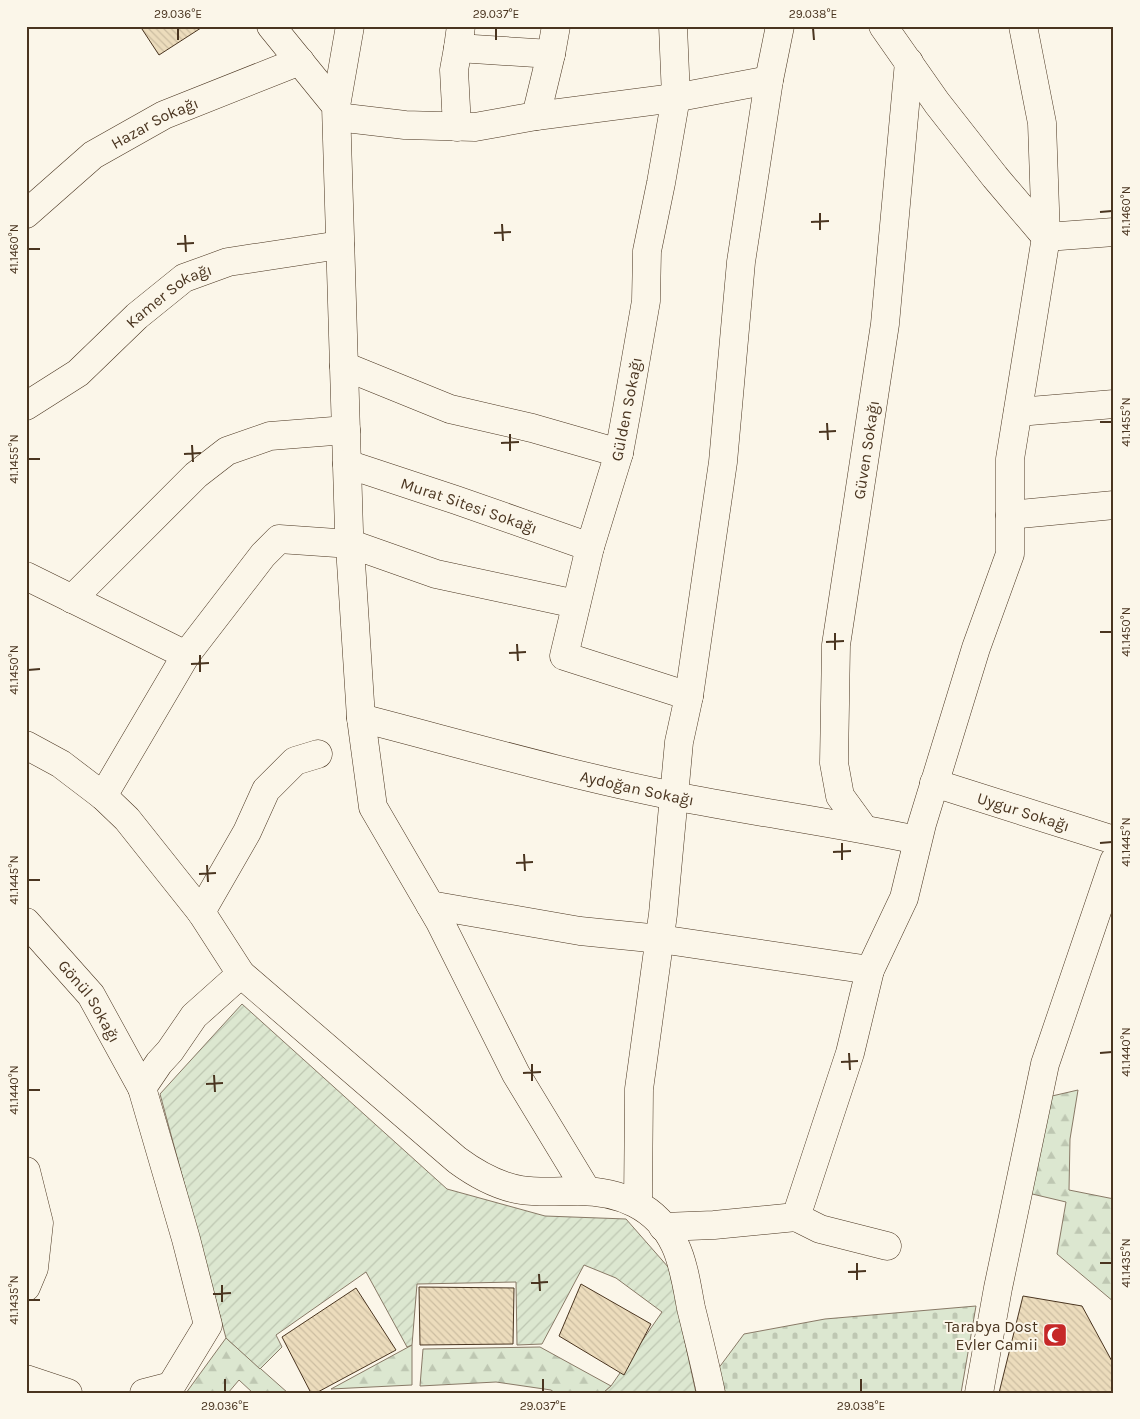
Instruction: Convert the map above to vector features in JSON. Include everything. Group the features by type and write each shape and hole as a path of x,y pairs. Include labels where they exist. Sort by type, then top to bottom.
{"street":[{"path":"271,26 300,61 336,112 406,125 475,127 536,116 676,97 770,80"},
{"path":"350,26 336,112 349,531 361,718 373,807 440,922 516,1074 587,1191"},
{"path":"536,116 556,26"},
{"name":"Gülden Sokağı","path":"673,26 676,97 647,251 646,301 619,453 590,547 564,656 689,696"},
{"path":"638,1204 639,1089 660,939 679,742 689,696 723,462 742,262 780,26"},
{"path":"883,26 943,110 995,177 1046,237"},
{"path":"796,1217 850,1053 870,970 904,898 917,840 934,783 976,648 1010,554 1010,459 1046,237 1042,123 1022,26"},
{"path":"457,127 454,70 459,37 551,54"},
{"name":"Hazar Sokağı","path":"26,214 94,155 164,115 300,61"},
{"name":"Güven Sokağı","path":"864,829 840,796 834,763 836,645 885,324 909,62"},
{"path":"1046,237 1114,232"},
{"name":"Kamer Sokağı","path":"26,406 78,373 137,316 184,278 228,262 340,245"},
{"path":"344,366 450,409 532,428 619,453"},
{"path":"1018,412 1114,404"},
{"path":"72,599 196,476 227,451 270,436 346,430"},
{"name":"Murat Sitesi Sokağı","path":"347,464 590,547"},
{"path":"1010,515 1114,505"},
{"path":"103,796 186,655 263,555 279,538 351,544 436,574 576,604"},
{"path":"26,576 186,655"},
{"name":"Aydoğan Sokağı","path":"361,718 549,767 674,796 917,840"},
{"path":"26,745 61,764 103,796 127,819 201,912 241,974 457,1160 495,1183 521,1190 587,1191 614,1194 638,1204 650,1214 663,1227 675,1245 683,1271 711,1393"},
{"path":"201,912 247,832 266,790 295,761 318,754"},
{"name":"Uygur Sokağı","path":"934,783 1114,840"},
{"path":"979,1393 998,1288 1045,1064 1114,861"},
{"path":"430,905 580,931 660,939 870,970"},
{"name":"Gönül Sokağı","path":"26,922 91,995 142,1088 186,1239 208,1325 171,1386 144,1393"},
{"path":"142,1088 158,1063 170,1051 194,1016 241,974"},
{"path":"26,1171 33,1222 34,1268 26,1287"},
{"path":"663,1227 714,1225 796,1217 820,1229 887,1246"},
{"path":"26,1378 68,1393"}],"green space":[{"path":"242,1004 447,1189 545,1216 626,1219 669,1268 696,1393 603,1393 611,1386 662,1312 616,1278 584,1265 542,1344 517,1345 516,1282 417,1284 412,1345 407,1347 366,1272 276,1335 282,1347 260,1369 226,1338 160,1094"},
{"path":"1078,1090 1070,1139 1069,1190 1114,1199 1114,1302 1057,1254 1066,1202 1028,1193 1039,1099"},
{"path":"976,1306 961,1393 719,1393 715,1373 744,1334 825,1319"},
{"path":"226,1338 288,1393 253,1393 239,1380 228,1393 186,1393"},
{"path":"412,1345 412,1385 331,1389"},
{"path":"540,1347 611,1386 603,1393 555,1393 551,1390 496,1382 420,1386 423,1349"}],"building":[{"path":"140,26 204,26 159,55"},
{"path":"581,1284 651,1324 624,1375 559,1336"},
{"path":"419,1287 514,1288 513,1344 420,1345"},
{"path":"356,1288 396,1350 316,1393 311,1393 282,1337"},
{"name":"Tarabya Dost Evler Camii","path":"1023,1296 1082,1306 1114,1365 1114,1393 999,1393"}],"place":[{"name":"Tarabya Dost Evler Camii","path":"1055,1335"}]}
